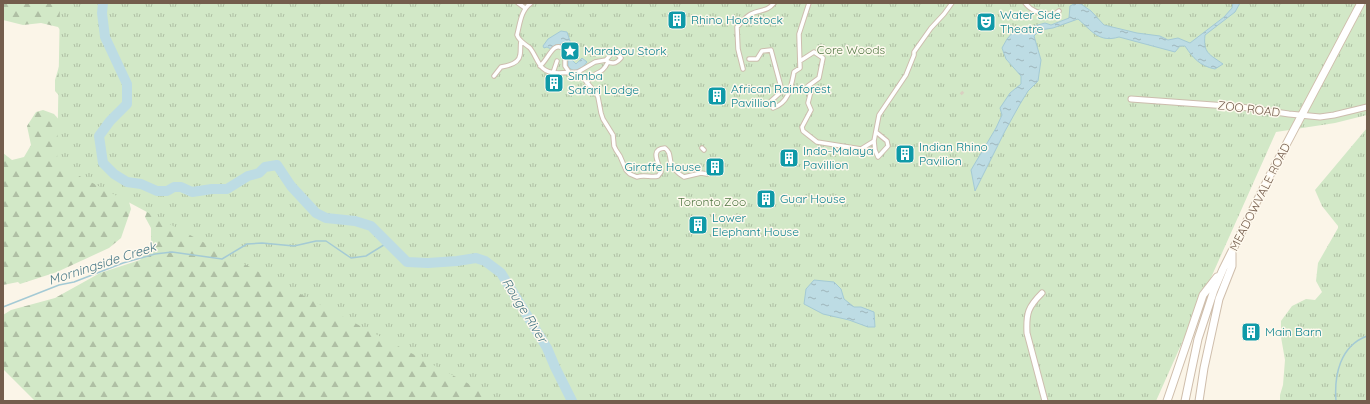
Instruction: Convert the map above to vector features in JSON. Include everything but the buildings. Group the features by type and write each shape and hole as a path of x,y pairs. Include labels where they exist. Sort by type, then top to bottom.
{"main road":[{"name":"MEADOWVALE ROAD","path":"1185,401 1198,339 1214,290 1223,269 1302,115 1362,3"},
{"path":"1199,401 1204,368 1219,299 1232,266 1232,250"},
{"path":"1167,401 1203,295 1223,269"}],"street":[{"path":"518,3 525,8"},
{"path":"529,3 525,8 517,35 521,41 530,48 540,66 547,72 578,72 595,62 607,61 602,72 590,78 587,83"},
{"path":"743,69 738,49 737,27 745,18 753,13 769,9 774,3"},
{"path":"749,59 757,59 762,51 771,50 782,91 771,101 773,108 778,106 790,94 794,72 800,68 799,34 809,3"},
{"path":"876,132 887,141 888,146 878,157 874,150 874,141 879,115 906,75 914,52 931,28 952,3"},
{"path":"1025,3 1035,12 1043,14 1055,14 1059,10"},
{"path":"494,76 501,67 511,66 518,59 520,55 521,41"},
{"path":"540,66 546,61 554,48 558,46 565,50 565,66 569,72"},
{"path":"800,61 814,52 823,58 819,78 808,86 811,91 808,103 811,110 802,127 803,132 817,142 874,150"},
{"path":"553,73 557,61"},
{"path":"578,72 598,97 603,120 613,135 614,146 626,170 630,174 637,177 645,175 655,177 661,175 662,172 657,161 656,153 658,150 663,148 670,153 671,163 677,172 684,177 702,173 707,174"},
{"name":"ZOO ROAD","path":"1131,99 1241,107 1302,115 1327,116 1367,107"},
{"path":"861,149 874,141"},
{"path":"1042,293 1030,308 1027,315 1027,333 1045,401"}],"green space":[{"path":"3,3 103,3 70,108 55,91 55,80 65,46 63,34 58,27 41,23 23,25 3,20"},
{"name":"Toronto Zoo","path":"60,3 1367,3 1367,115 1335,123 1276,132 1156,401 501,401 57,164"},
{"path":"43,110 54,114 128,198 131,209 121,238 109,248 57,272 20,284 18,282 3,285 3,153 12,160 24,157 31,145 27,126 36,112"},
{"path":"1367,128 1367,401 1280,401 1285,360 1281,337 1281,321 1292,306 1306,299 1315,300 1322,292 1316,281 1318,263 1338,228 1322,206 1315,190"},
{"path":"148,208 508,401 35,401 3,369 3,315 11,310 55,298 100,273 140,260 151,245 151,228 145,217"}],"water":[{"path":"1076,3 1081,4 1091,11 1104,25 1137,33 1160,36 1168,40 1178,38 1190,43 1224,17 1232,8 1233,3 1240,3 1235,12 1205,35 1206,49 1214,58 1223,64 1215,69 1205,66 1197,61 1185,46 1180,46 1175,52 1119,37 1101,37 1092,32 1078,19 1053,28 1040,30 1034,36 1041,60 1038,81 1028,91 1020,104 975,191 971,170 996,128 1002,115 1000,108 1010,93 1021,84 1021,76 1006,59 1002,48 1013,32 1045,23 1051,25 1069,18 1070,6"},
{"name":"Marabou Stork","path":"561,31 567,32 573,50 572,60 576,64 582,58 587,62 583,67 574,71 568,67 568,53 564,47 564,43 555,45 551,49 547,47 544,48 543,46 548,39"},
{"path":"814,280 834,282 841,289 844,299 854,307 861,307 874,312 875,327 868,327 849,320 823,314 804,304 806,289"}],"waterway":[{"name":"Rouge River","path":"103,3 102,13 105,37 127,84 127,104 110,121 99,136 103,163 114,174 127,182 141,184 157,191 167,191 174,187 181,187 192,192 212,189 227,189 248,176 259,173 265,167 277,165 291,186 316,213 326,218 355,221 371,226 407,262 428,263 476,258 485,261 501,273 547,348 572,401"},
{"name":"Morningside Creek","path":"3,307 59,285 74,282 123,263 155,254 172,252 222,259 247,244 262,243 294,246 316,241 326,241 351,258 366,256 387,243"},
{"path":"1336,401 1336,381 1341,362 1350,347 1367,336"}],"place":[{"name":"Rhino Hoofstock","path":"677,20"},
{"name":"Water Side Theatre","path":"986,22"},
{"name":"Marabou Stork","path":"570,51"},
{"name":"Simba Safari Lodge","path":"554,83"},
{"name":"African Rainforest Pavillion","path":"717,96"},
{"name":"Indian Rhino Pavilion","path":"905,154"},
{"name":"Indo-Malaya Pavillion","path":"789,158"},
{"name":"Giraffe House","path":"715,167"},
{"name":"Guar House","path":"766,199"},
{"name":"Lower Elephant House","path":"698,225"},
{"name":"Main Barn","path":"1251,332"}],"park label":[{"name":"Core Woods","path":"851,50"}]}
